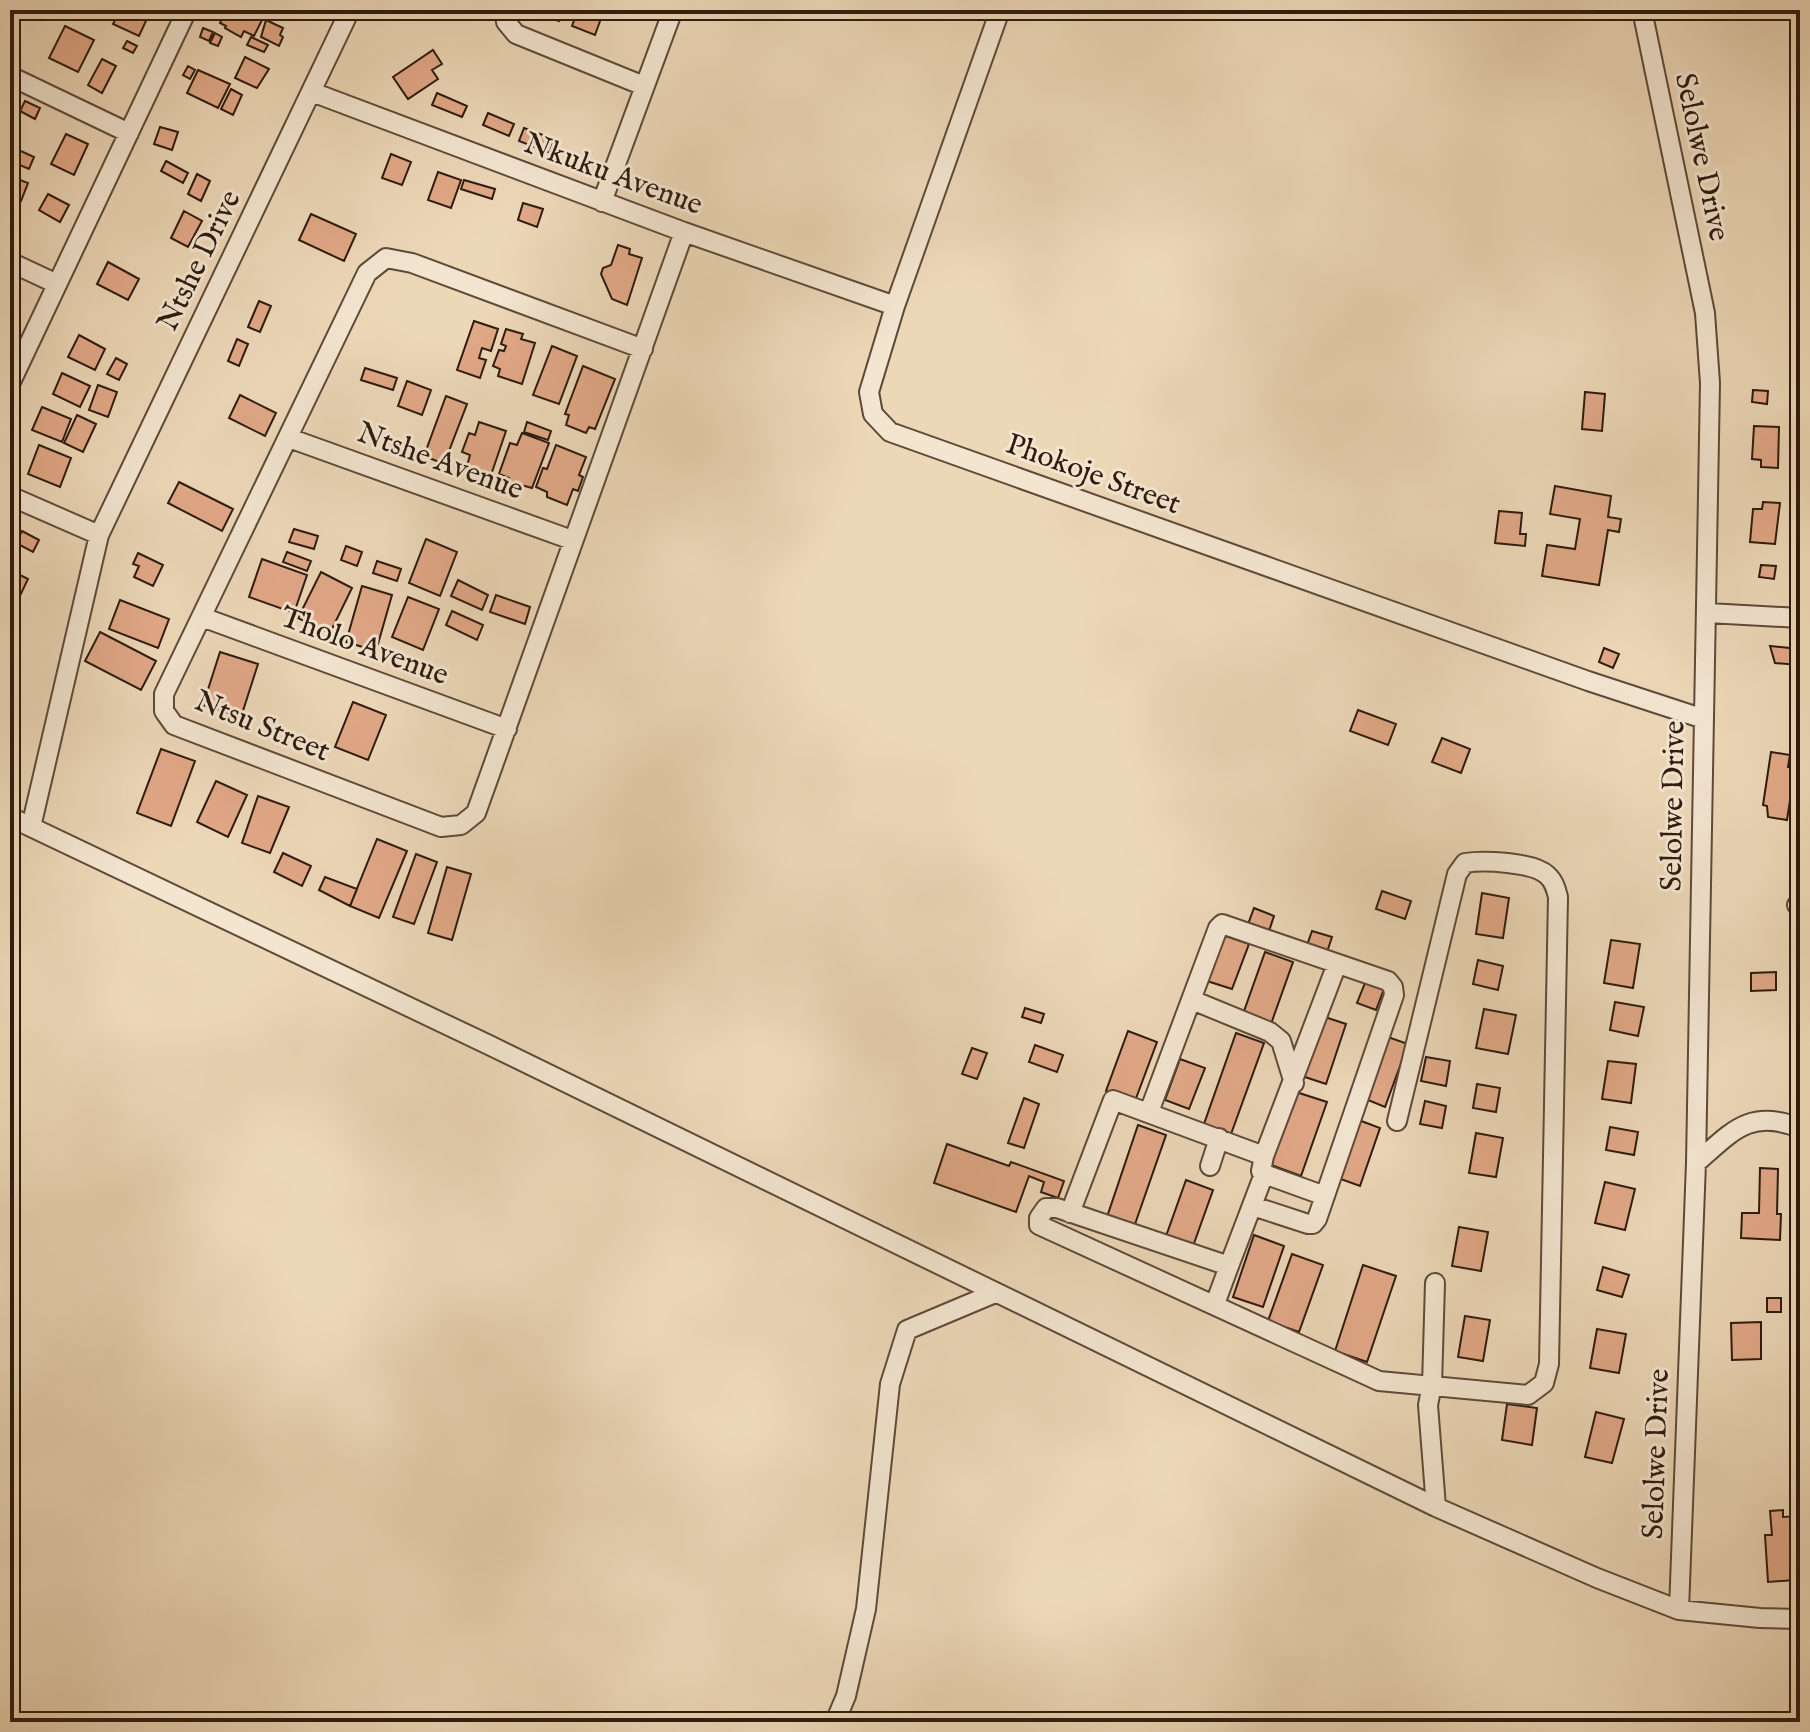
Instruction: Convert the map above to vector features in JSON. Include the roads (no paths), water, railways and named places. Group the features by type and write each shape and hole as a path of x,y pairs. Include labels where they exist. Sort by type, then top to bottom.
{"street":[{"path":"10,384 187,10"},
{"name":"Ntshe Drive","path":"31,827 99,535 350,10"},
{"path":"505,10 506,22 516,34 644,86"},
{"path":"602,202 673,10"},
{"name":"Phokoje Street","path":"1000,10 895,306 869,392 873,414 890,432 1588,681 1704,719"},
{"name":"Selolwe Drive","path":"1642,10 1705,313 1709,348 1708,613 1696,1163 1679,1610"},
{"path":"10,76 129,133"},
{"name":"Nkuku Avenue","path":"312,92 602,202 895,306"},
{"name":"Ntsu Street","path":"643,349 412,263 386,258 367,273 164,694 164,711 174,725 441,827 461,825 476,813 572,540 643,349 684,232"},
{"path":"10,262 57,284"},
{"name":"Ntshe Avenue","path":"289,438 572,540"},
{"path":"10,496 99,535"},
{"path":"1708,613 1800,618"},
{"name":"Tholo Avenue","path":"202,617 507,729"},
{"path":"10,817 489,1045 1436,1507 1597,1578 1679,1610 1800,1619"},
{"path":"1229,1266 1070,1213 1046,1208 1039,1218 1039,1225 1379,1381 1528,1395 1544,1383 1549,1364 1558,897 1553,882 1535,867 1477,861 1465,863 1457,874 1397,1121"},
{"path":"1149,1112 1222,924 1388,981 1394,995 1313,1224 1253,1206"},
{"path":"1215,1304 1253,1206 1264,1165 1337,964"},
{"path":"1192,1000 1270,1032 1281,1041 1294,1083"},
{"path":"1070,1213 1113,1100 1219,1138 1325,1196"},
{"path":"1696,1163 1736,1127 1755,1120 1783,1122 1800,1128"},
{"path":"1210,1166 1219,1138"},
{"path":"1128,1265 1139,1235"},
{"path":"1435,1283 1432,1385 1428,1405 1436,1507"},
{"path":"835,1722 846,1696 866,1609 890,1384 907,1330 995,1293"}]}
